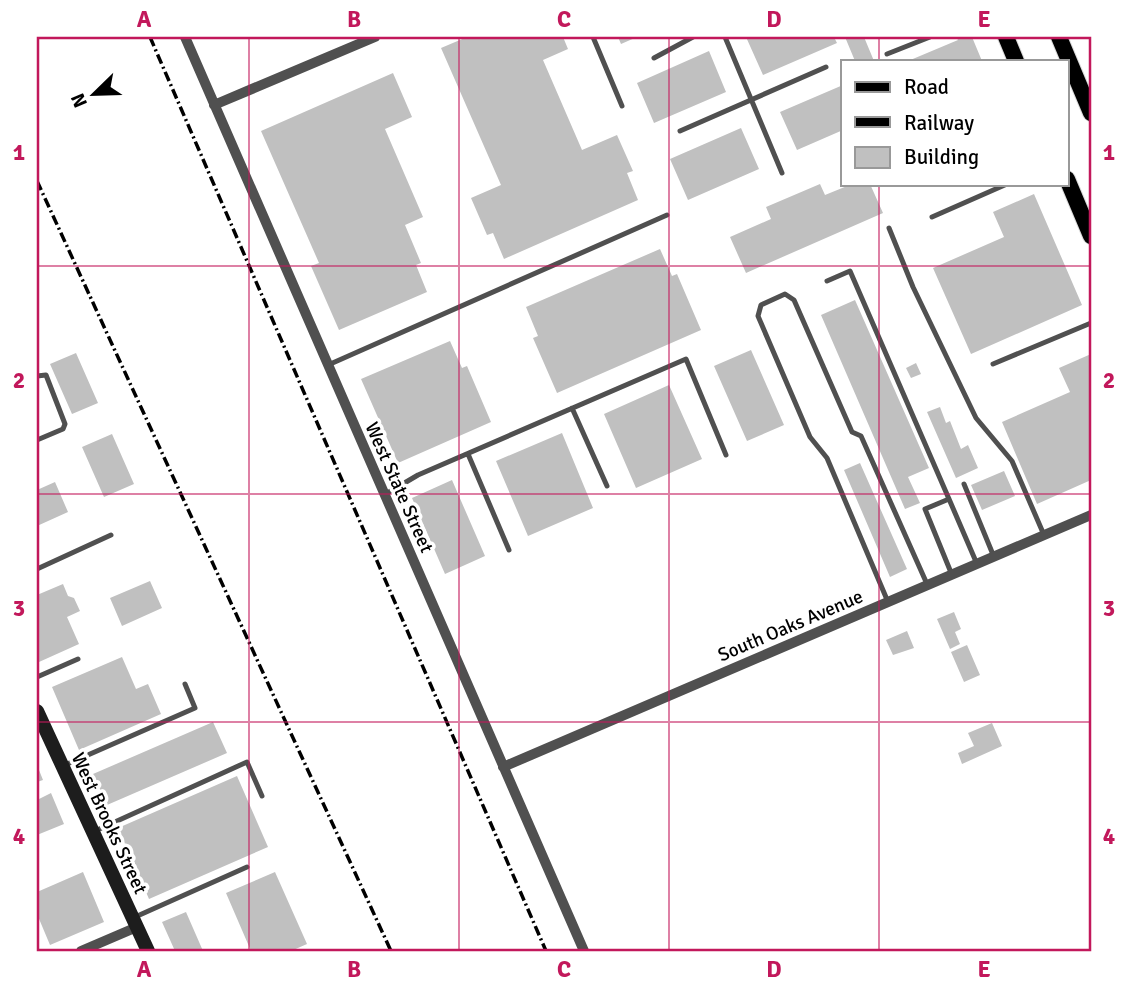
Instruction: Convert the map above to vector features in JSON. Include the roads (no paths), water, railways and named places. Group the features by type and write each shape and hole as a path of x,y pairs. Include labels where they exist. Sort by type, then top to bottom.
{"main road":[{"path":"1006,37 1016,60"},
{"path":"1059,37 1091,113"},
{"path":"1068,181 1091,236"}],"street":[{"name":"West State Street","path":"185,37 584,951"},
{"path":"214,105 374,37"},
{"name":"South Oaks Avenue","path":"503,767 1091,515"},
{"name":"West Brooks Street","path":"37,711 41,730 62,766 148,951"},
{"path":"81,951 135,923"}],"lane":[{"path":"593,37 622,106"},
{"path":"654,58 693,37"},
{"path":"725,37 782,173"},
{"path":"887,54 930,37"},
{"path":"680,131 826,67"},
{"path":"932,217 1002,186"},
{"path":"328,365 667,215"},
{"path":"889,228 913,287 976,418 1012,461 1044,535"},
{"path":"827,281 850,271 977,564"},
{"path":"888,602 827,458 810,437 758,316 761,305 785,294 794,300 852,432 861,436 927,585"},
{"path":"993,364 1091,323"},
{"path":"384,495 418,475 686,359 726,455"},
{"path":"37,376 46,375 65,425 63,429 37,439"},
{"path":"572,408 607,486"},
{"path":"468,454 509,550"},
{"path":"964,484 994,557"},
{"path":"949,499 925,509 952,575"},
{"path":"37,569 111,534"},
{"path":"37,677 78,659"},
{"path":"62,766 195,708 185,684"},
{"path":"93,832 247,762 262,796"},
{"path":"135,923 247,867"}],"railway":[{"path":"150,37 546,951"},
{"path":"37,181 391,951"}]}
